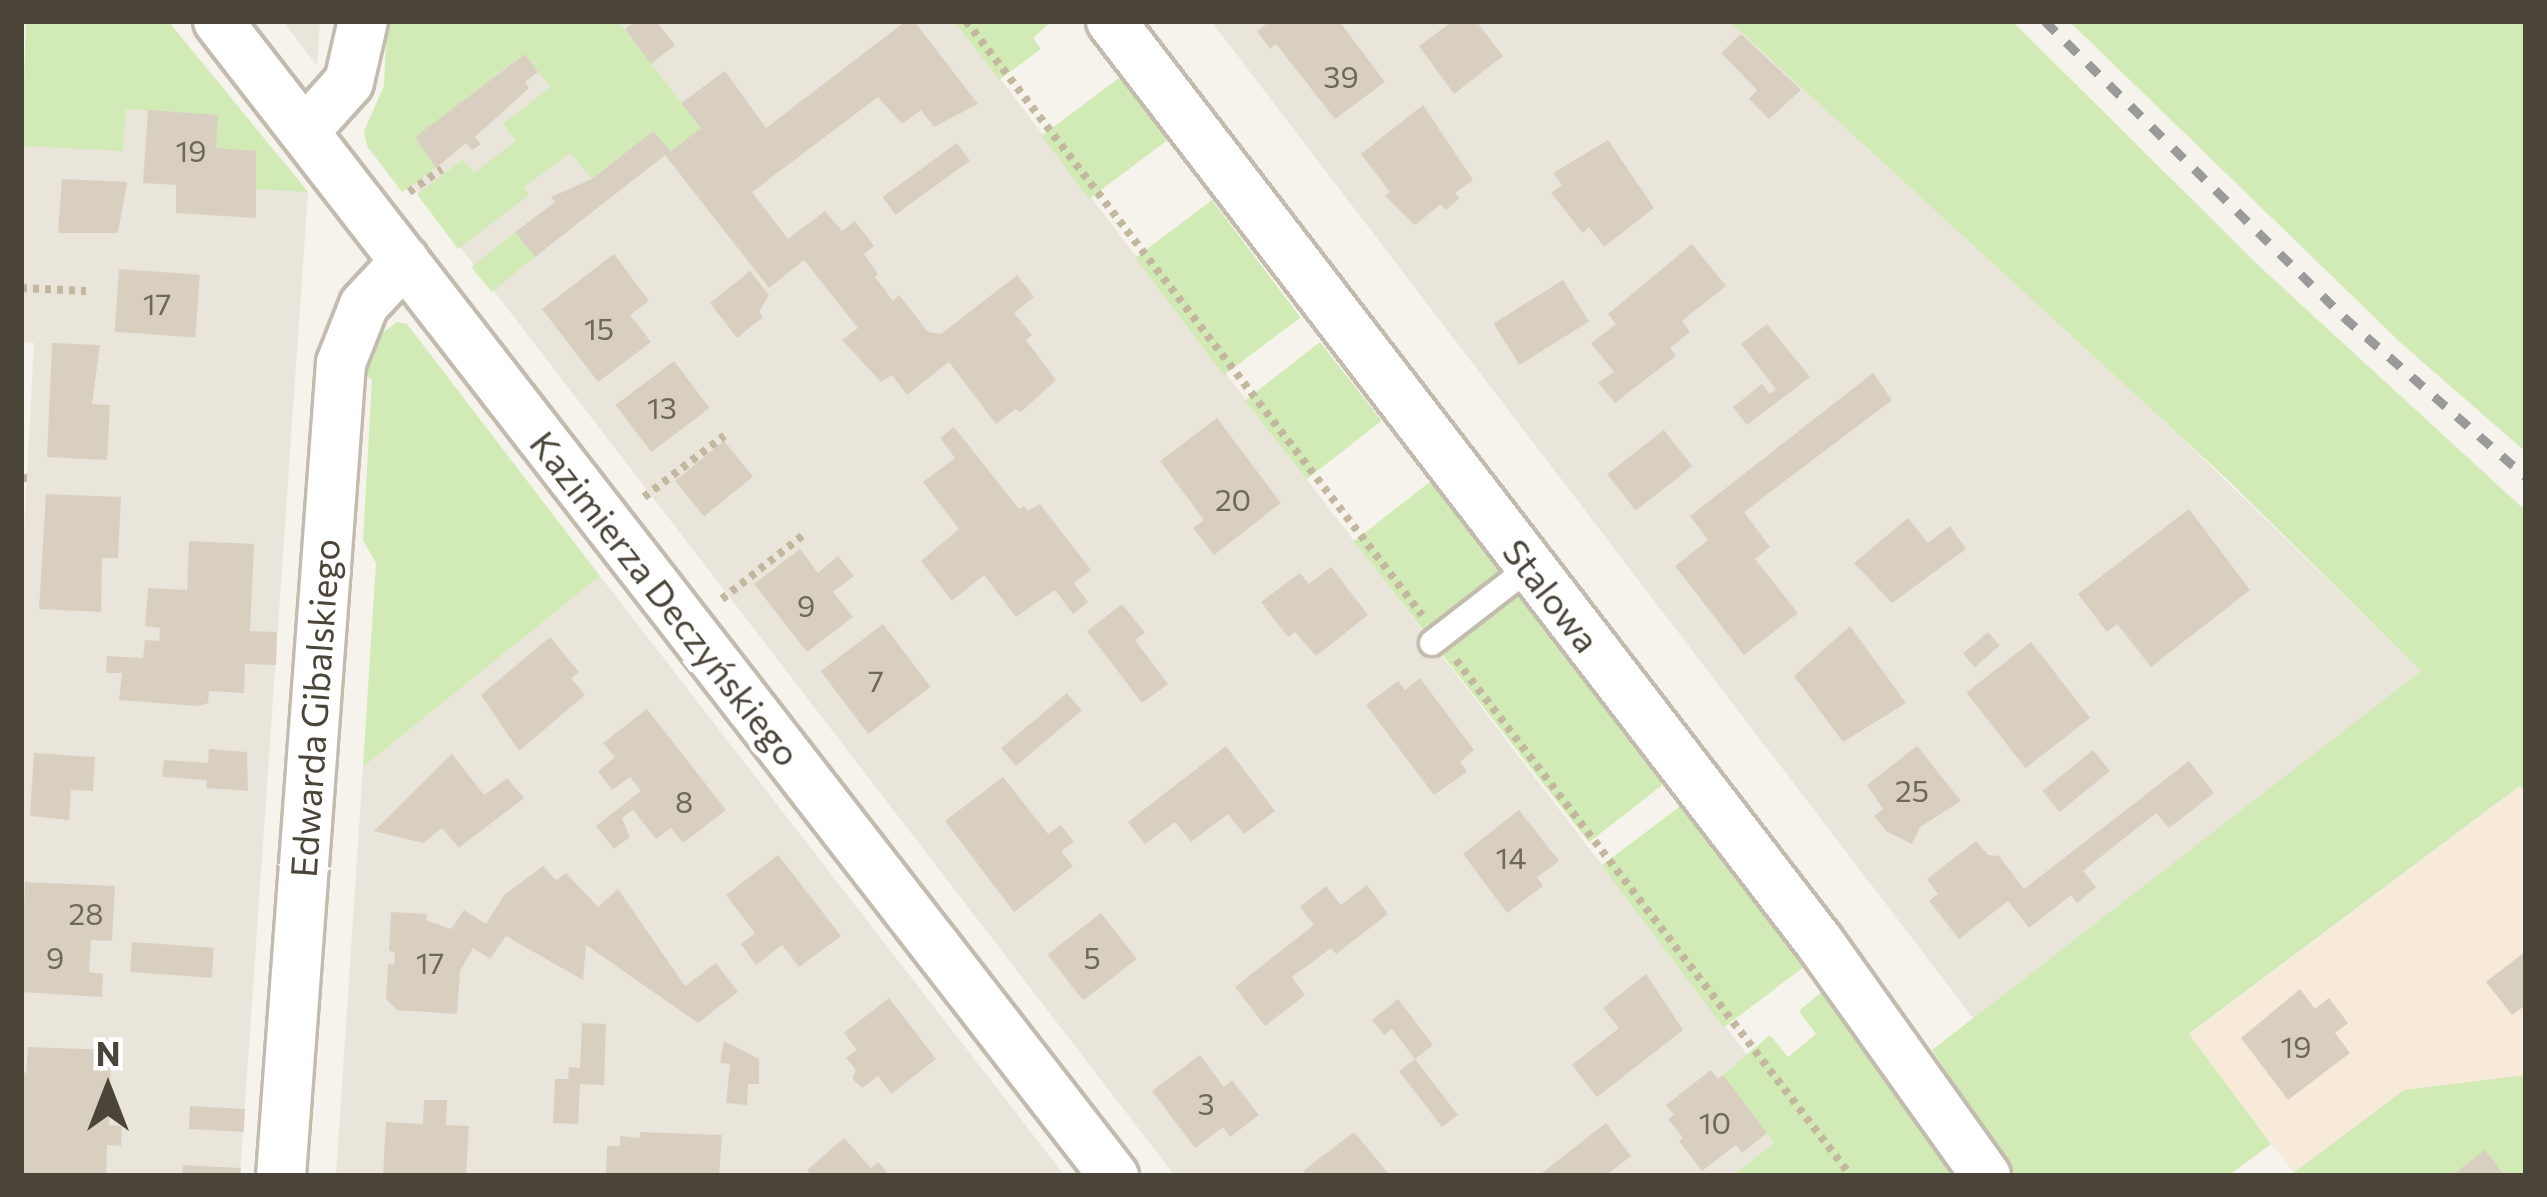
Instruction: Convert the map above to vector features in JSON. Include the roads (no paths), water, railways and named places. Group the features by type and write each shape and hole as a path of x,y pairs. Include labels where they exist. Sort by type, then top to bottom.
{"street":[{"name":"Kazimierza Deczyńskiego","path":"218,21 1114,1176"},
{"path":"304,130 349,82 363,21"},
{"name":"Stalowa","path":"1111,21 1820,943 1986,1176"},
{"name":"Edwarda Gibalskiego","path":"281,1176 340,363 364,305 405,261"}],"lane":[{"path":"1435,640 1530,567"}],"railway":[{"path":"2045,21 2344,317 2526,477"}]}
